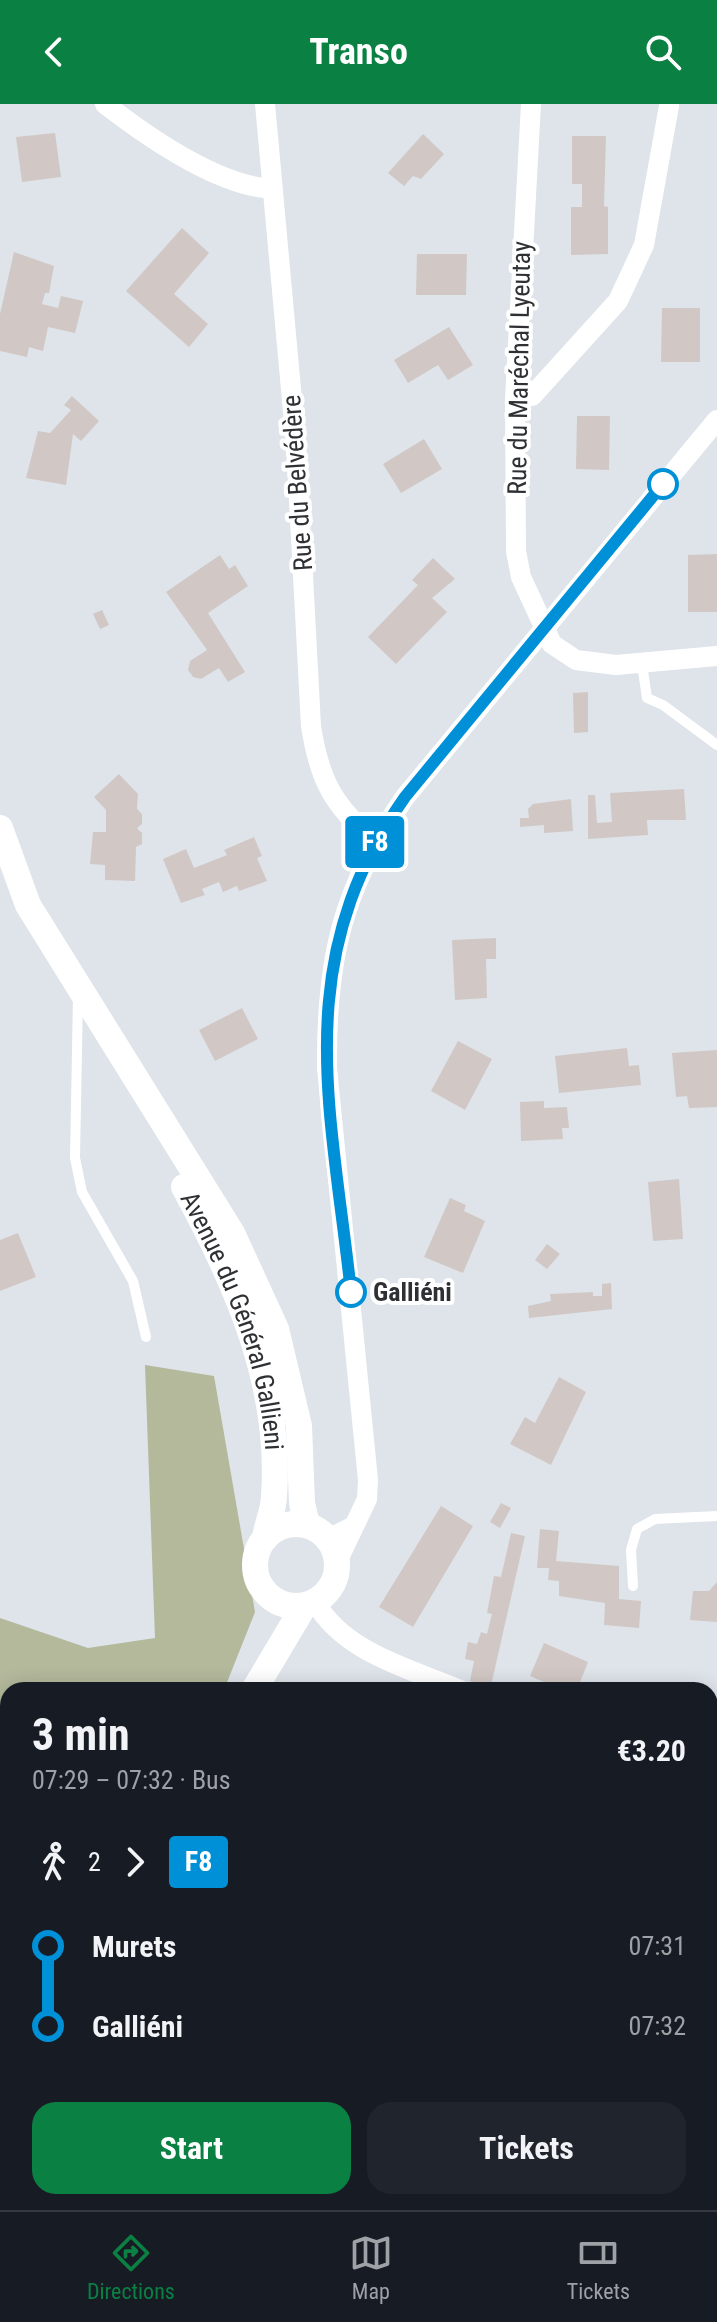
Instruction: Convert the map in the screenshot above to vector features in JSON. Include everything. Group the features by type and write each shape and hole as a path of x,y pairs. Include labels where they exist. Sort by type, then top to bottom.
{"street":[{"path":"105,104 145,135 247,188 273,189"},
{"name":"Rue du Belvédère","path":"265,104 296,444 311,726 317,764 327,790 375,841"},
{"name":"Rue du Maréchal Lyeutay","path":"531,104 515,399 516,551 521,577 543,628"},
{"path":"515,399 532,396 618,301 644,245 669,106"},
{"path":"267,1665 274,1601 256,1579 254,1564 265,1538 277,1528 324,1542 354,1526 367,1499 368,1461 327,1068 327,1001 338,935 352,891 375,841 405,797 717,420"},
{"path":"543,628 552,644 576,660 616,665 717,656"},
{"name":"Avenue du Général Gallieni","path":"0,828 28,905 78,991 108,1029 232,1233 276,1329 299,1426 302,1503 324,1542"},
{"name":"Avenue du Général Gallieni","path":"78,991 95,1035 220,1253 242,1303 260,1366 274,1452 274,1499 265,1538"},
{"path":"258,1682 309,1604 330,1590 324,1542"},
{"path":"274,1601 309,1604 367,1652 440,1682"}],"lane":[{"path":"642,664 647,698 663,705 717,745"},
{"path":"78,991 77,1169 82,1192 133,1281 146,1337"},
{"path":"633,1586 631,1550 637,1529 655,1519 717,1516"}],"green space":[{"path":"145,1365 214,1376 255,1612 227,1682 0,1682 0,1618 88,1648 155,1638"}],"building":[{"path":"55,133 61,177 22,182 16,137"},
{"path":"423,134 444,154 421,179 413,176 404,186 388,173"},
{"path":"572,136 606,136 604,206 608,207 608,254 571,255 571,207 582,207 582,184 572,184"},
{"path":"182,228 209,253 174,294 208,324 189,347 126,291"},
{"path":"14,252 54,266 49,293 45,293 42,304 58,308 61,296 83,301 75,333 48,327 43,351 29,347 27,357 0,351 0,314"},
{"path":"417,254 467,254 466,295 416,295"},
{"path":"662,308 700,308 700,362 661,362"},
{"path":"449,327 473,365 448,380 438,365 408,383 394,360"},
{"path":"72,396 99,421 81,441 73,434 66,485 26,478 38,431 50,433 71,410 64,405"},
{"path":"577,416 610,416 609,470 576,469"},
{"path":"424,439 442,469 401,493 383,464"},
{"path":"717,554 717,612 688,612 688,555"},
{"path":"220,555 229,569 235,565 248,586 208,613 245,672 228,682 219,668 201,679 193,677 188,670 190,661 207,650 166,592"},
{"path":"433,558 455,579 432,598 447,612 396,664 368,637 418,585 412,580"},
{"path":"102,610 109,625 100,629 93,614"},
{"path":"588,692 588,732 574,733 573,693"},
{"path":"119,774 138,794 137,809 142,814 142,824 137,828 142,833 142,844 136,847 135,881 105,880 105,865 90,864 93,832 106,832 106,810 94,797"},
{"path":"684,789 686,820 647,820 648,835 588,839 588,795 595,795 597,823 612,822 610,793"},
{"path":"571,799 573,831 544,833 544,825 520,827 520,818 529,818 528,809 533,804"},
{"path":"254,837 262,856 257,858 267,881 239,891 237,886 223,892 219,882 202,889 205,895 181,903 163,859 186,849 194,868 227,855 224,850"},
{"path":"496,938 496,959 486,959 487,998 455,1000 452,940"},
{"path":"242,1008 258,1039 215,1061 199,1030"},
{"path":"458,1041 492,1059 465,1110 431,1091"},
{"path":"627,1048 629,1066 639,1065 641,1085 559,1093 555,1056"},
{"path":"717,1050 717,1107 689,1108 687,1096 676,1097 672,1053"},
{"path":"544,1101 544,1108 567,1107 569,1128 562,1128 563,1139 521,1141 520,1102"},
{"path":"679,1179 683,1239 653,1241 648,1182"},
{"path":"450,1198 466,1205 464,1211 485,1221 463,1273 424,1257"},
{"path":"18,1233 36,1277 0,1291 0,1240"},
{"path":"547,1244 560,1254 547,1269 535,1260"},
{"path":"611,1283 612,1309 529,1318 528,1306 551,1301 550,1294 593,1292 593,1296 602,1296 602,1284"},
{"path":"559,1377 586,1392 551,1465 510,1444 525,1417 535,1423"},
{"path":"501,1503 511,1508 500,1528 490,1522"},
{"path":"441,1506 473,1526 413,1627 379,1607"},
{"path":"540,1529 559,1531 556,1561 619,1566 619,1599 641,1601 639,1628 604,1625 605,1603 559,1596 559,1581 548,1580 549,1568 537,1568"},
{"path":"511,1533 525,1536 492,1682 472,1682 474,1661 465,1659 468,1642 477,1644 481,1632 487,1634 492,1614 487,1613 494,1576 501,1577"},
{"path":"717,1582 717,1622 690,1620 693,1591 709,1591"},
{"path":"544,1643 588,1662 580,1682 544,1682 530,1676"}],"bus line":[{"name":"F8","path":"351,1292 327,1068 327,1001 338,935 352,891 375,841 405,797 663,484"}],"place":[{"name":"Galliéni","path":"351,1292"}]}
